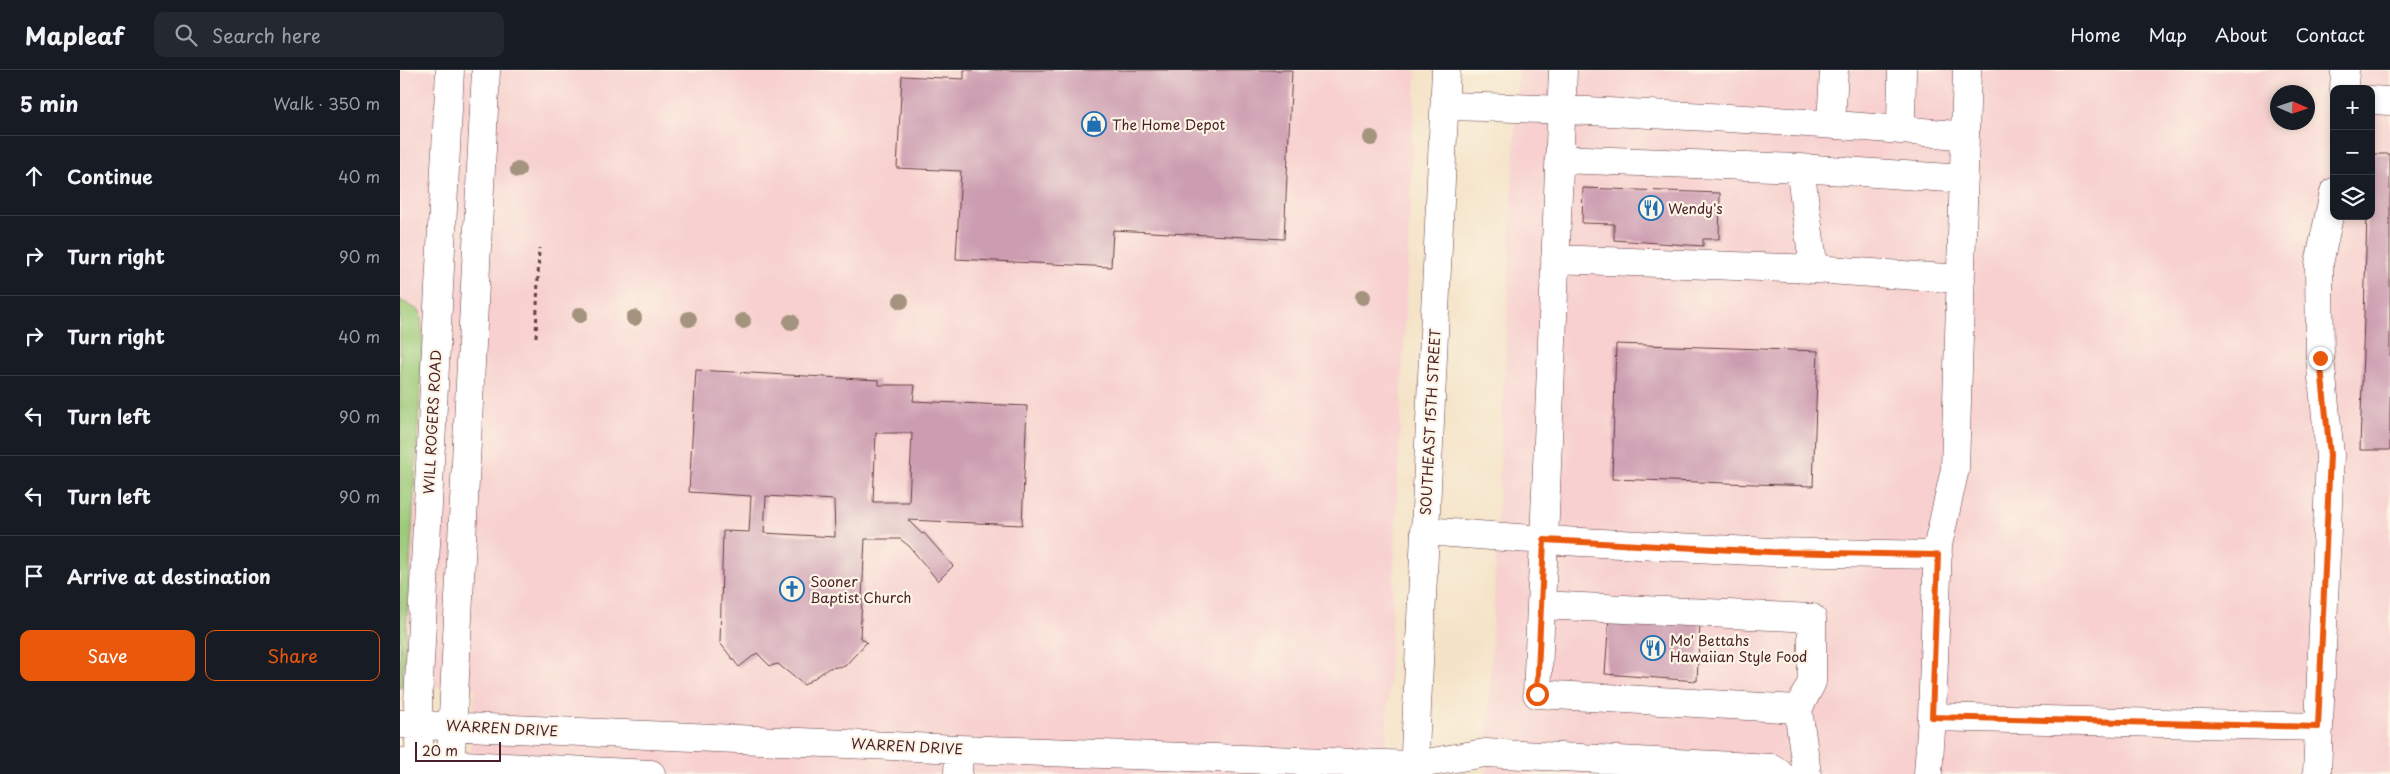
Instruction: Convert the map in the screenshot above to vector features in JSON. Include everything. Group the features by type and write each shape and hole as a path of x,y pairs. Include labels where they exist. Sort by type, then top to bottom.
{"street":[{"name":"WILL ROGERS ROAD","path":"414,766 409,724 450,70"},
{"path":"450,769 486,70"},
{"name":"SOUTHEAST 15TH STREET","path":"1414,769 1446,70"},
{"path":"1563,70 1537,694 1798,709"},
{"path":"1831,124 1834,70"},
{"path":"1901,128 1902,70"},
{"path":"1928,774 1932,717 1938,545 1955,469 1964,136 1968,70"},
{"path":"2344,85 2345,70"},
{"path":"2375,100 2390,101"},
{"path":"1445,106 1560,109 1901,128 1964,136"},
{"path":"1559,159 1800,168 1964,179"},
{"path":"1800,168 1814,269"},
{"path":"2317,774 2330,455 2320,358 2319,264 2330,211"},
{"path":"1555,258 1814,269 1961,279"},
{"path":"1425,531 1544,540 1771,552 1938,555"},
{"path":"1541,605 1812,618 1812,682 1798,709 1807,774"},
{"path":"1932,717 2318,727"},
{"name":"WARREN DRIVE","path":"409,724 661,735 959,761 1414,769 1485,753 1772,768 1780,774"},
{"path":"659,774 661,735"},
{"path":"414,766 450,769 651,774"}],"path":[{"path":"536,337 539,248"}],"shaded area":[{"path":"400,70 1416,70 1385,774 469,774 475,688 403,685 414,498 431,473 420,312 400,300"},
{"path":"1518,70 2390,70 2390,774 1486,774"}],"green space":[{"path":"400,300 420,311 423,339 403,685 400,689"}],"building":[{"name":"The Home Depot","path":"964,70 1292,70 1284,239 1113,230 1111,267 956,259 961,171 897,168 902,76 964,79"},
{"path":"2375,154 2390,154 2390,450 2360,450 2367,220 2375,220"},
{"name":"Wendy's","path":"1583,188 1720,193 1719,239 1703,239 1703,246 1614,240 1614,224 1582,223"},
{"path":"1616,344 1818,351 1813,486 1612,479"},
{"path":"696,370 879,380 879,385 915,385 913,401 1027,406 1022,525 908,520 922,534 924,533 953,566 938,581 909,546 900,539 865,539 860,638 867,642 845,666 829,668 804,685 778,664 770,666 757,653 739,667 720,643 723,531 749,532 751,496 689,492","holes":["876,433 912,433 909,502 873,502","766,496 834,500 835,537 764,533"]},
{"name":"Mo' Bettahs Hawaiian Style Food","path":"1609,617 1700,623 1697,681 1605,674"}],"place":[{"name":"The Home Depot","path":"1094,124"},
{"name":"Wendy's","path":"1651,208"},
{"name":"Sooner Baptist Church","path":"792,589"},
{"name":"Mo' Bettahs Hawaiian Style Food","path":"1653,648"}],"route":[{"path":"1537,694 1544,540 1771,552 1938,555 1932,717 2318,727 2330,455 2320,358"}]}
